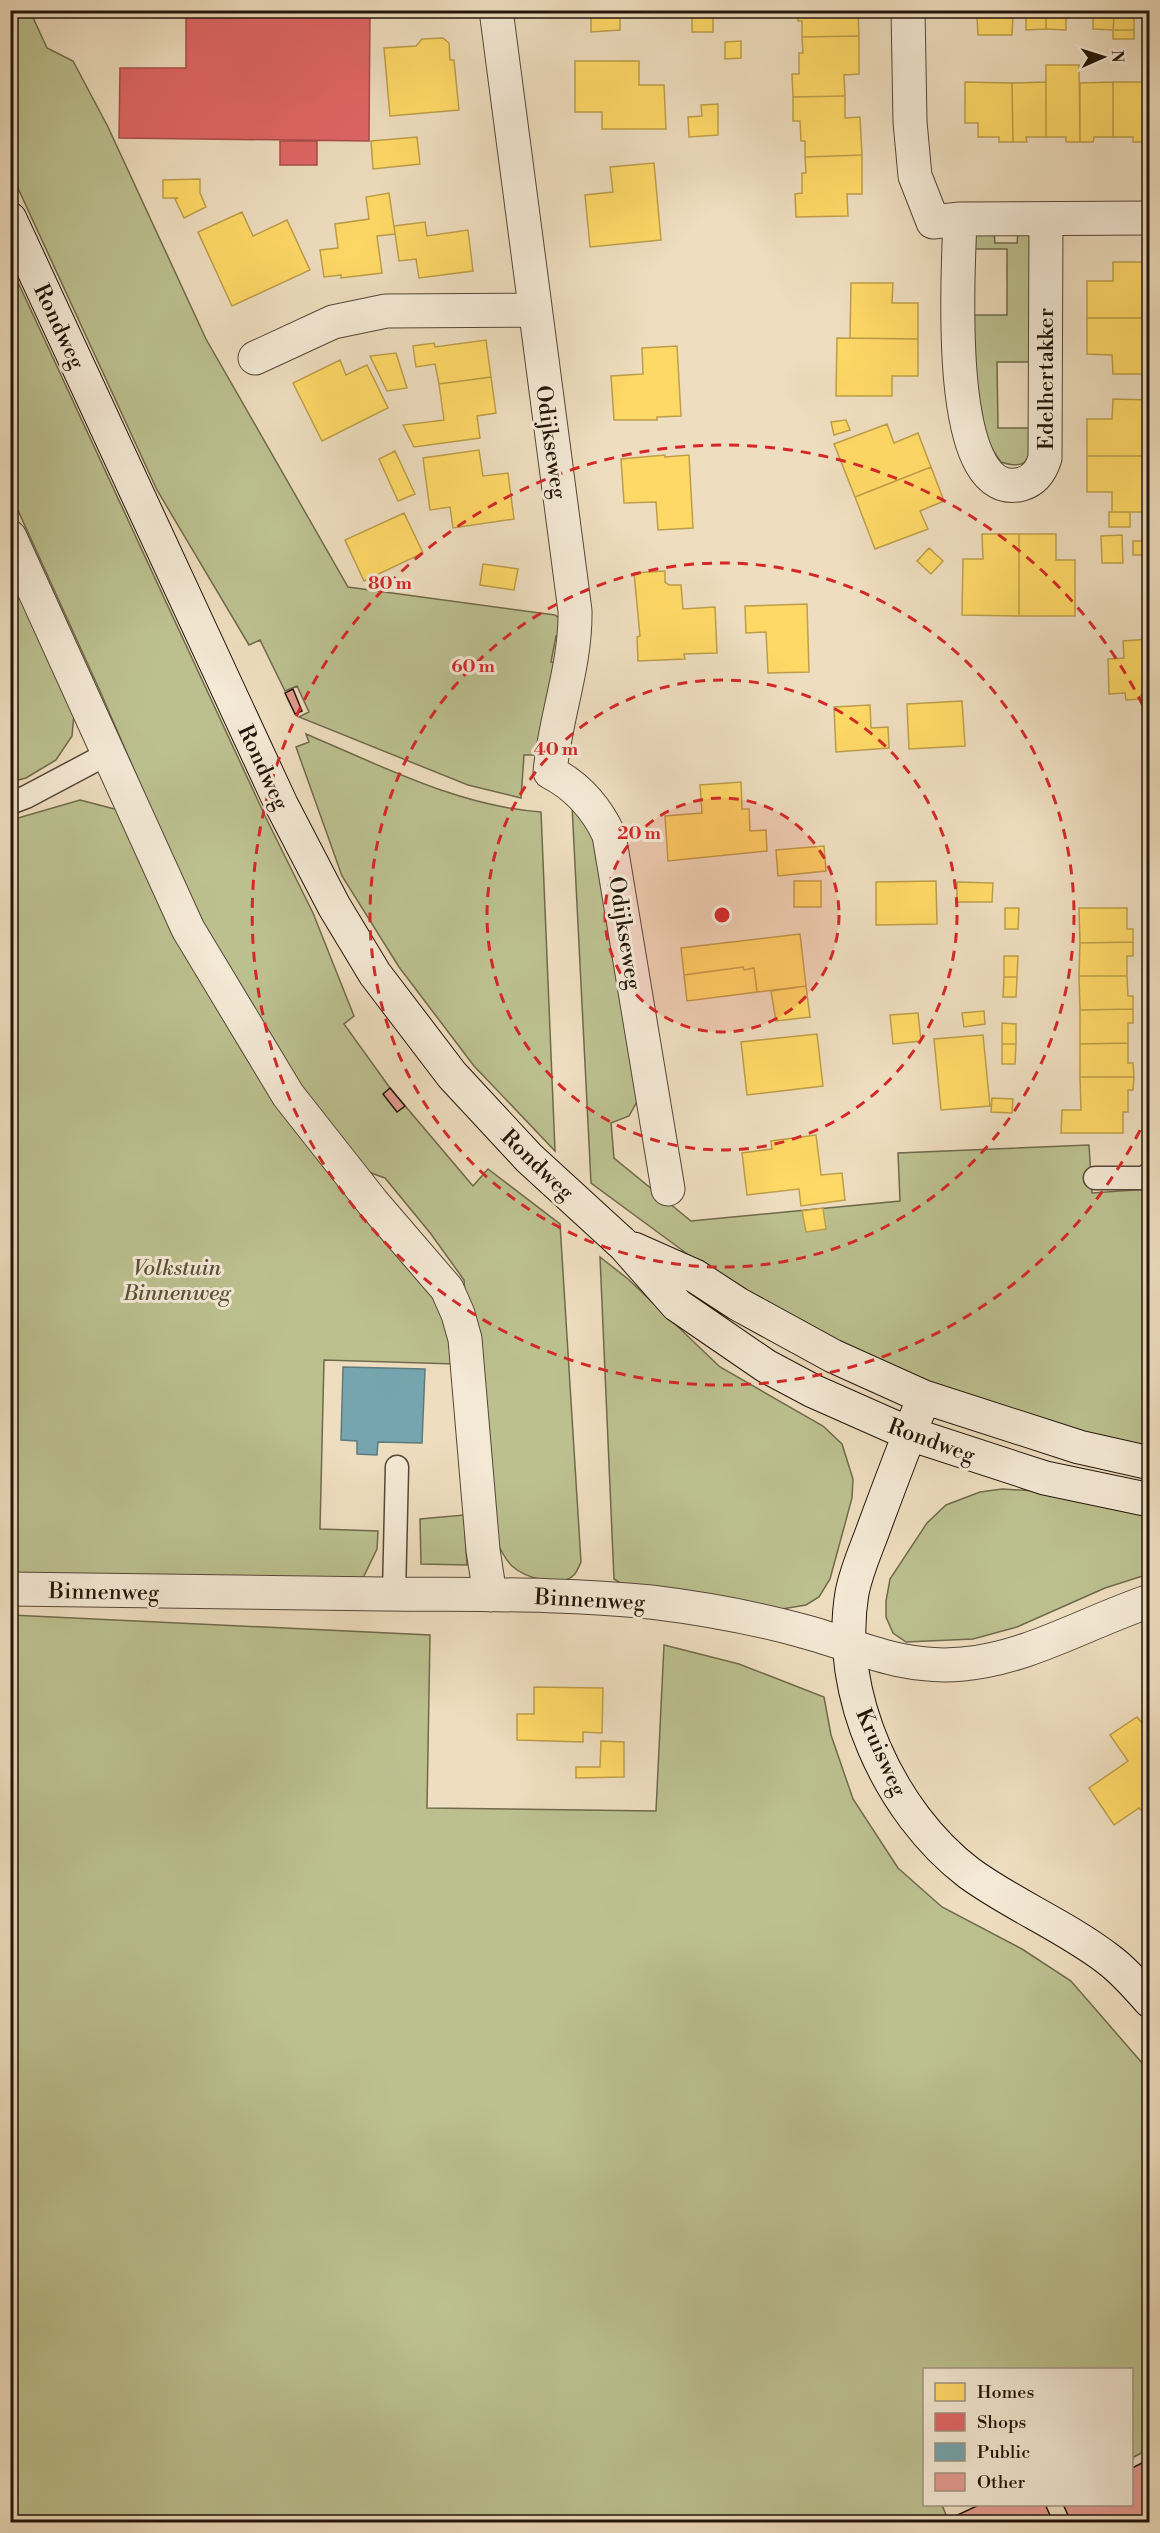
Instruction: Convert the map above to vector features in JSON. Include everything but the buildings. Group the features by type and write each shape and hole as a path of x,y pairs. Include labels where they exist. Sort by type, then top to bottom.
{"street":[{"name":"Odijkseweg","path":"496,10 575,611 573,647 555,731 550,772 571,783 602,819 609,835 668,1189"},
{"path":"908,10 910,122 915,176 933,222 960,219 1149,218"},
{"name":"Rondweg","path":"10,219 281,804 334,906 375,974 452,1075 529,1158 624,1245 677,1305 766,1366 813,1391 910,1434 1046,1478 1149,1500"},
{"name":"Edelhertakker","path":"960,219 959,345 963,412 975,450 986,469 1005,484 1016,485 1036,476 1042,469 1045,458 1046,219"},
{"path":"255,358 333,322 386,311 535,310"},
{"path":"10,537 188,929 288,1095 373,1203 447,1290 458,1314 465,1339 489,1595"},
{"name":"Rondweg","path":"624,1245 695,1276 738,1304 833,1356 924,1397 1078,1447 1149,1463"},
{"name":"Kruisweg","path":"924,1397 856,1577 849,1621 849,1647 855,1689 876,1750 916,1821 943,1852 971,1874 1108,1959 1129,1977 1149,2001"},
{"name":"Binnenweg","path":"10,1589 489,1595 595,1598 659,1603 802,1630 896,1661 931,1665 993,1660 1030,1649 1149,1601"}],"lane":[{"path":"10,803 26,797 109,753"},
{"path":"1095,1178 1144,1178 1149,1173"},
{"path":"394,1594 397,1467"}],"green space":[{"path":"10,11 30,11 47,48 73,61 108,127 206,339 348,587 555,615 564,622 564,636 556,636 551,662 560,664 540,755 524,755 521,798 468,785 299,717 309,712 297,686 285,691 260,640 249,645 157,490 11,173"},
{"path":"972,232 994,232 995,243 1017,243 1018,232 1033,232 1032,362 997,362 998,428 1032,428 1031,452 1025,462 1019,465 1001,462 981,427 977,414 973,315 1007,315 1007,249 973,249"},
{"path":"10,265 266,818 313,913 354,1016 344,1024 390,1088 473,1186 488,1169 560,1224 581,1562 575,1574 568,1579 542,1580 525,1574 512,1566 502,1552 497,1542 466,1315 464,1280 431,1234 385,1178 357,1168 326,1131 205,934 100,691 11,495"},
{"path":"10,552 76,693 72,736 56,760 26,778 11,782"},
{"path":"306,734 450,793 480,802 541,812 555,1151 474,1066 399,967 342,876 296,747 309,742"},
{"name":"Volkstuin Binnenweg","path":"80,800 122,811 242,1051 351,1196 435,1299 445,1318 455,1364 324,1360 320,1529 378,1531 377,1549 362,1580 11,1574 11,820"},
{"path":"572,805 595,830 639,1098 629,1116 611,1123 614,1158 691,1221 900,1201 898,1153 1089,1145 1092,1193 1149,1189 1149,1451 936,1389 760,1305 591,1183"},
{"path":"600,1257 628,1279 720,1367 823,1426 842,1444 853,1479 852,1498 830,1579 819,1597 806,1605 776,1610 625,1586 614,1579"},
{"path":"1002,1489 1052,1492 1149,1510 1149,1574 1105,1588 1017,1627 973,1639 906,1642 893,1633 886,1617 890,1579 927,1523 946,1505 980,1492"},
{"path":"464,1515 467,1565 421,1564 420,1519"},
{"path":"11,1615 430,1635 427,1808 656,1811 664,1645 739,1664 824,1697 831,1735 853,1799 898,1868 942,1907 1022,1949 1071,1981 1149,2071 1149,2449 1133,2457 1133,2368 923,2368 923,2506 942,2506 949,2522 11,2522"}]}
